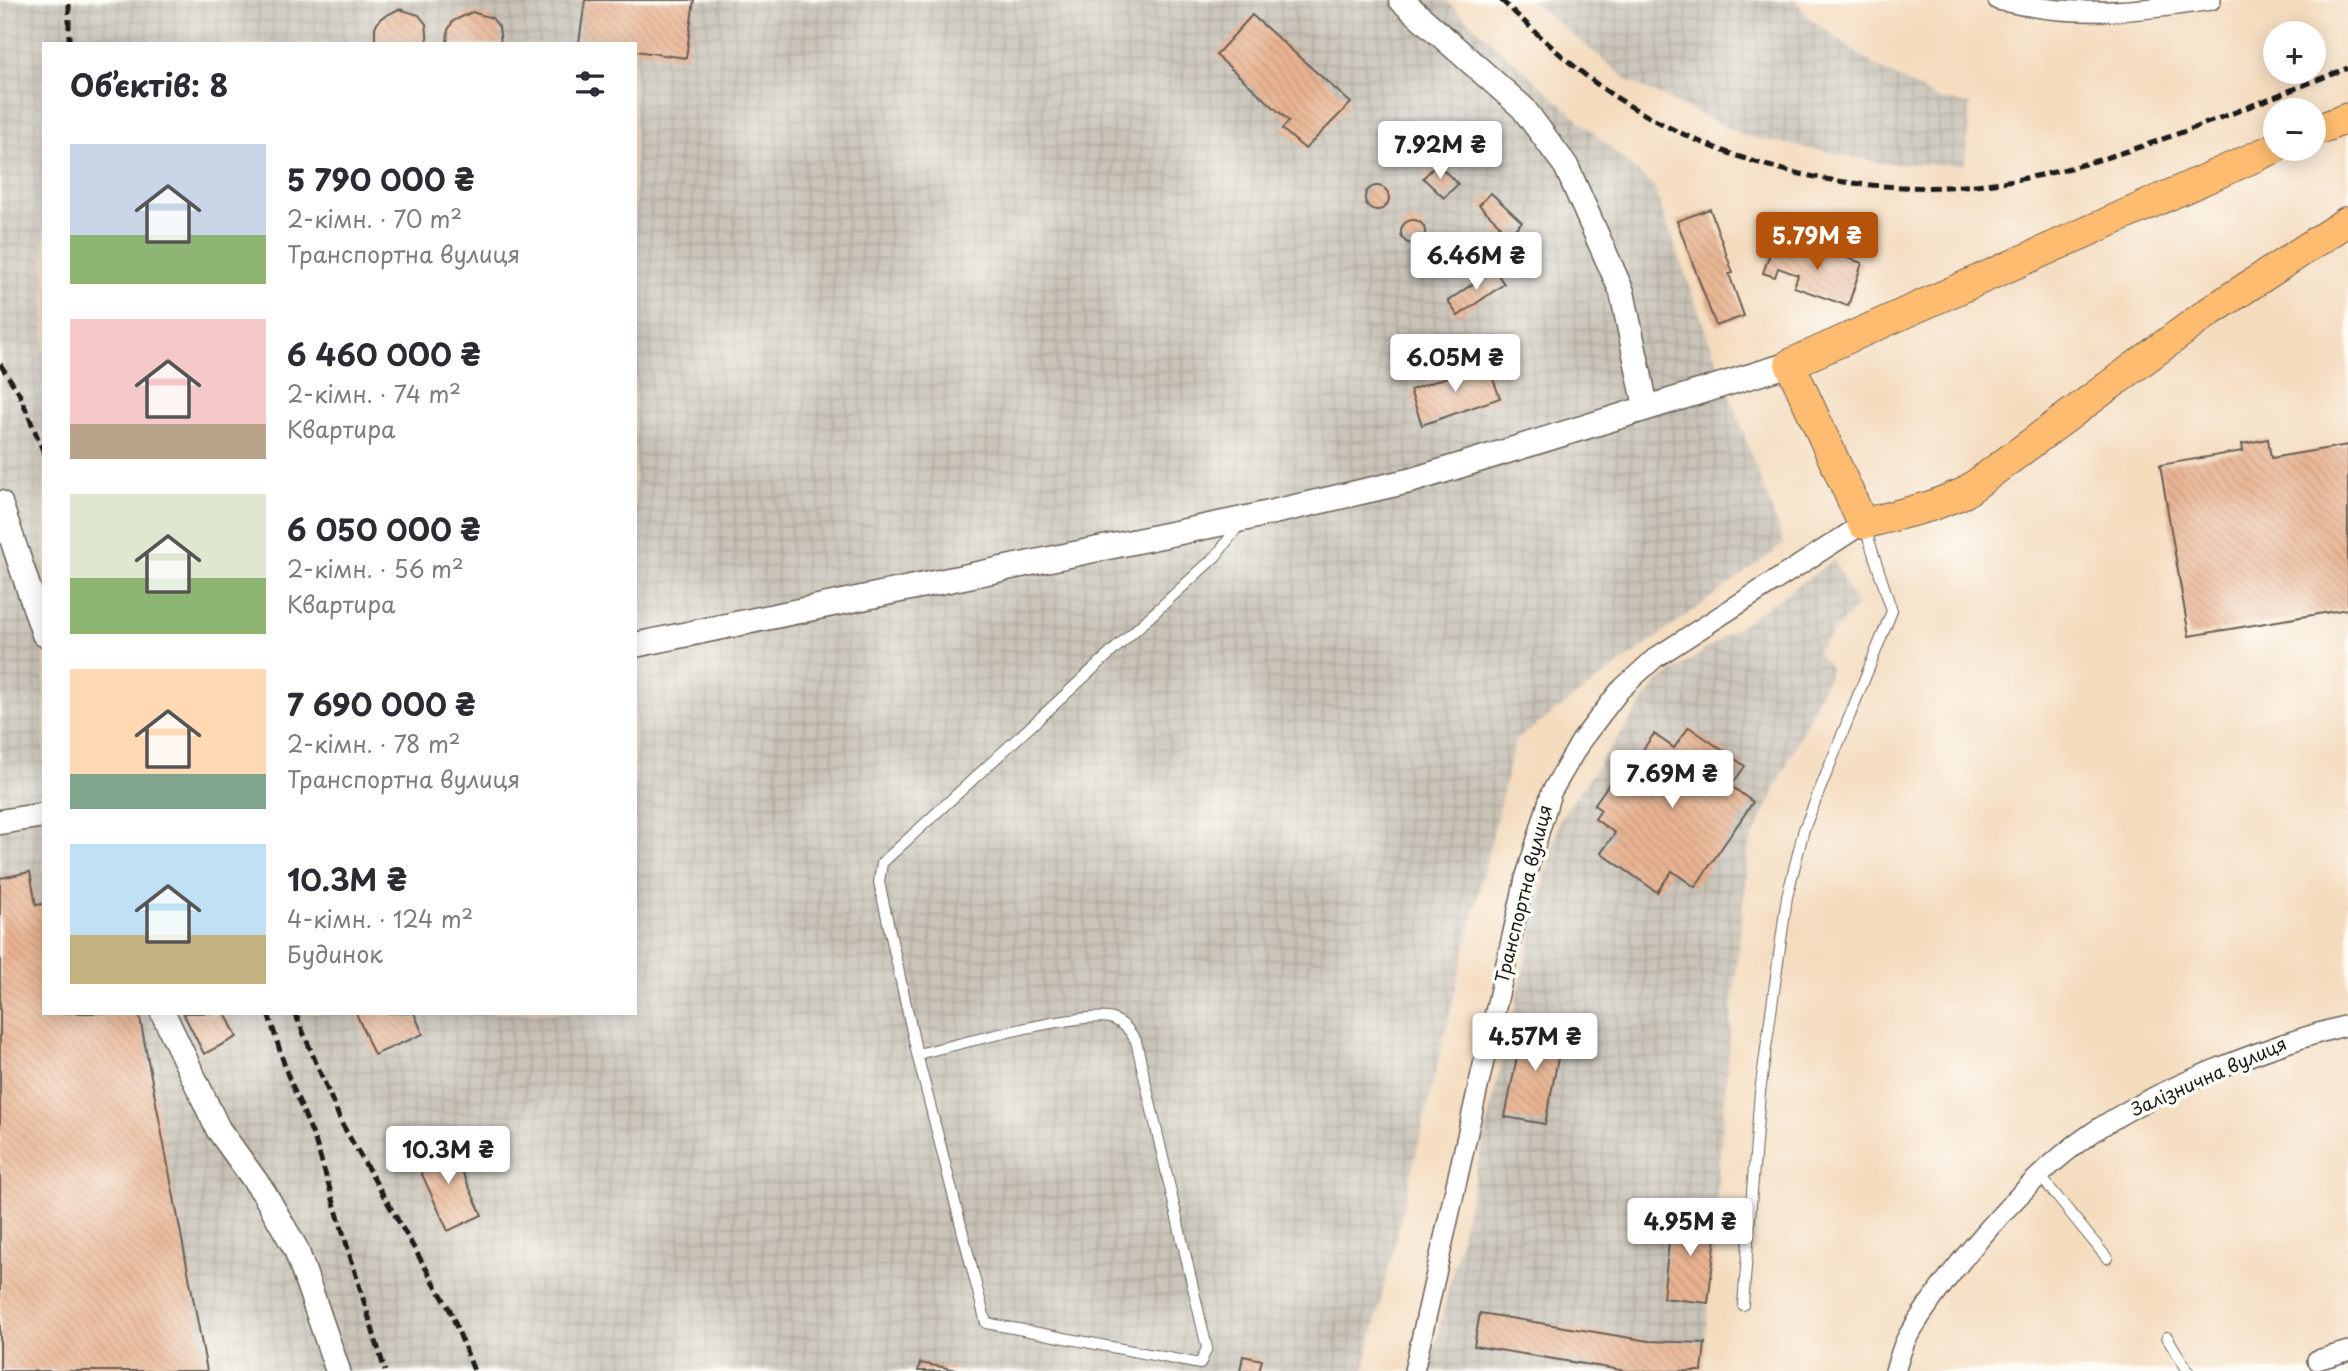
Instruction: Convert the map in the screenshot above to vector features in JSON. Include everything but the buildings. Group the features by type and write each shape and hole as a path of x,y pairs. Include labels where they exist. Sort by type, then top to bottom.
{"main road":[{"path":"2326,126 2348,118"},
{"path":"2263,153 1790,364 1863,524 1964,494 2206,314 2348,221"}],"street":[{"path":"1402,0 1523,108 1566,166 1622,292 1646,407"},
{"path":"1998,0 2071,13 2114,13 2211,0"},
{"path":"637,645 1243,519 1413,480 1790,364"},
{"path":"0,503 42,628"},
{"name":"Транспортна вулиця","path":"1414,1371 1525,879 1551,793 1581,741 1620,690 1655,658 1863,524"},
{"path":"0,822 42,815"},
{"path":"164,1015 218,1129 264,1193 296,1249 338,1371"},
{"name":"Залізнична вулиця","path":"1895,1371 1907,1338 1973,1247 2041,1177 2089,1135 2162,1095 2294,1039 2348,1025"},
{"path":"2317,1360 2348,1351"}],"lane":[{"path":"917,1054 1076,1018 1112,1018 1126,1026 1136,1041 1207,1348 1200,1364 986,1323 917,1054 878,882 882,863 1216,556 1243,519"},
{"path":"1743,1305 1760,1092 1787,897 1804,829 1892,611 1863,524"},
{"path":"2041,1177 2108,1258"},
{"path":"2167,1337 2189,1371"}],"shaded area":[{"path":"0,0 1445,0 1653,186 1784,544 1515,741 1364,1371 0,1371"},
{"path":"1530,0 1795,0 1809,18 1872,64 1938,99 1970,104 1965,165 1884,163 1745,136 1629,81"},
{"path":"1834,560 1856,607 1816,651 1831,669 1749,846 1730,1031 1703,1371 1429,1371 1559,820 1656,684"}],"railway":[{"path":"69,0 69,42"},
{"path":"1501,0 1584,75 1666,126 1720,150 1776,168 1834,180 1893,187 1952,187 2011,181 2070,168 2175,135 2348,68"},
{"path":"0,364 19,393 42,448"},
{"path":"269,1015 287,1073 315,1140 385,1371"},
{"path":"296,1015 342,1124 450,1310 474,1371"}]}
